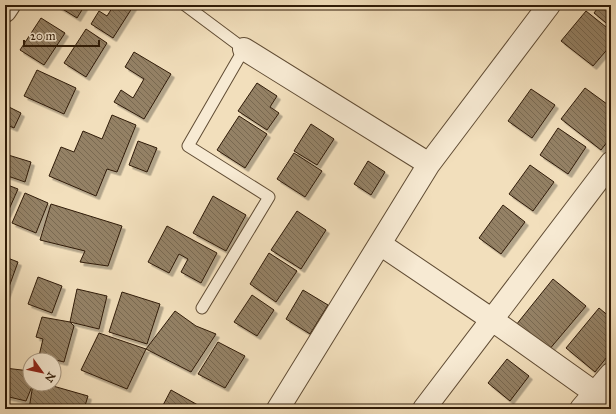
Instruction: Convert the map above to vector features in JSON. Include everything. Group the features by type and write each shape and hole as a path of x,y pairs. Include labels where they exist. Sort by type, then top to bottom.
{"street":[{"path":"5,11 9,5"},
{"path":"278,409 429,164 549,5"},
{"path":"244,49 429,164"},
{"path":"424,409 611,163"},
{"path":"380,244 491,319 588,401 611,409"},
{"path":"588,401 611,374"}],"lane":[{"path":"185,5 244,49 188,146 269,197 202,308"}],"building":[{"path":"56,5 85,5 77,18"},
{"path":"114,5 134,5 113,38 91,24 99,11 107,16"},
{"path":"600,5 611,5 611,27 594,13"},
{"path":"586,11 611,31 611,45 593,66 561,41"},
{"path":"41,18 65,33 44,65 20,50"},
{"path":"86,29 107,43 86,77 64,63"},
{"path":"134,52 171,74 144,119 114,102 121,90 133,98 144,79 125,67"},
{"path":"37,70 76,88 64,114 24,96"},
{"path":"257,83 277,96 270,107 279,113 267,130 238,111"},
{"path":"585,88 611,107 611,137 601,150 561,119"},
{"path":"531,89 555,105 532,138 508,121"},
{"path":"5,105 21,113 14,128 5,124"},
{"path":"112,115 136,125 117,172 107,169 96,196 49,176 61,147 74,152 83,131 102,139"},
{"path":"239,116 267,134 245,168 217,150"},
{"path":"311,124 334,139 317,165 294,151"},
{"path":"558,128 586,147 568,174 540,155"},
{"path":"138,141 157,148 147,172 129,165"},
{"path":"294,153 322,171 305,197 277,179"},
{"path":"5,154 31,162 25,182 5,175"},
{"path":"368,161 385,172 371,195 354,184"},
{"path":"530,165 554,182 533,211 509,194"},
{"path":"5,184 18,189 7,214 5,213"},
{"path":"25,193 48,203 36,233 12,223"},
{"path":"213,196 246,215 226,251 193,233"},
{"path":"51,204 122,226 108,266 80,262 85,251 40,240"},
{"path":"503,205 525,222 501,254 479,238"},
{"path":"297,211 326,230 301,269 271,250"},
{"path":"167,226 217,253 201,283 181,272 188,259 179,254 169,273 148,262"},
{"path":"269,253 297,271 276,302 250,284"},
{"path":"5,257 18,262 5,298"},
{"path":"38,277 62,286 52,313 28,304"},
{"path":"553,279 586,306 548,351 516,325"},
{"path":"77,289 107,296 99,329 70,322"},
{"path":"303,290 328,305 310,334 286,319"},
{"path":"122,292 160,304 147,344 109,332"},
{"path":"252,295 274,310 257,336 234,322"},
{"path":"599,308 611,318 611,352 595,372 566,348"},
{"path":"175,311 196,326 216,334 191,372 146,349"},
{"path":"42,317 70,322 74,326 64,362 62,362 62,352 40,352 43,339 36,337"},
{"path":"99,333 146,349 127,389 81,370"},
{"path":"218,342 245,356 225,388 198,374"},
{"path":"507,359 529,376 510,401 488,383"},
{"path":"5,368 22,370 22,392 30,392 26,401 5,396"},
{"path":"62,389 88,396 84,409 29,409 32,392 62,392"},
{"path":"171,390 205,409 161,409"}]}
